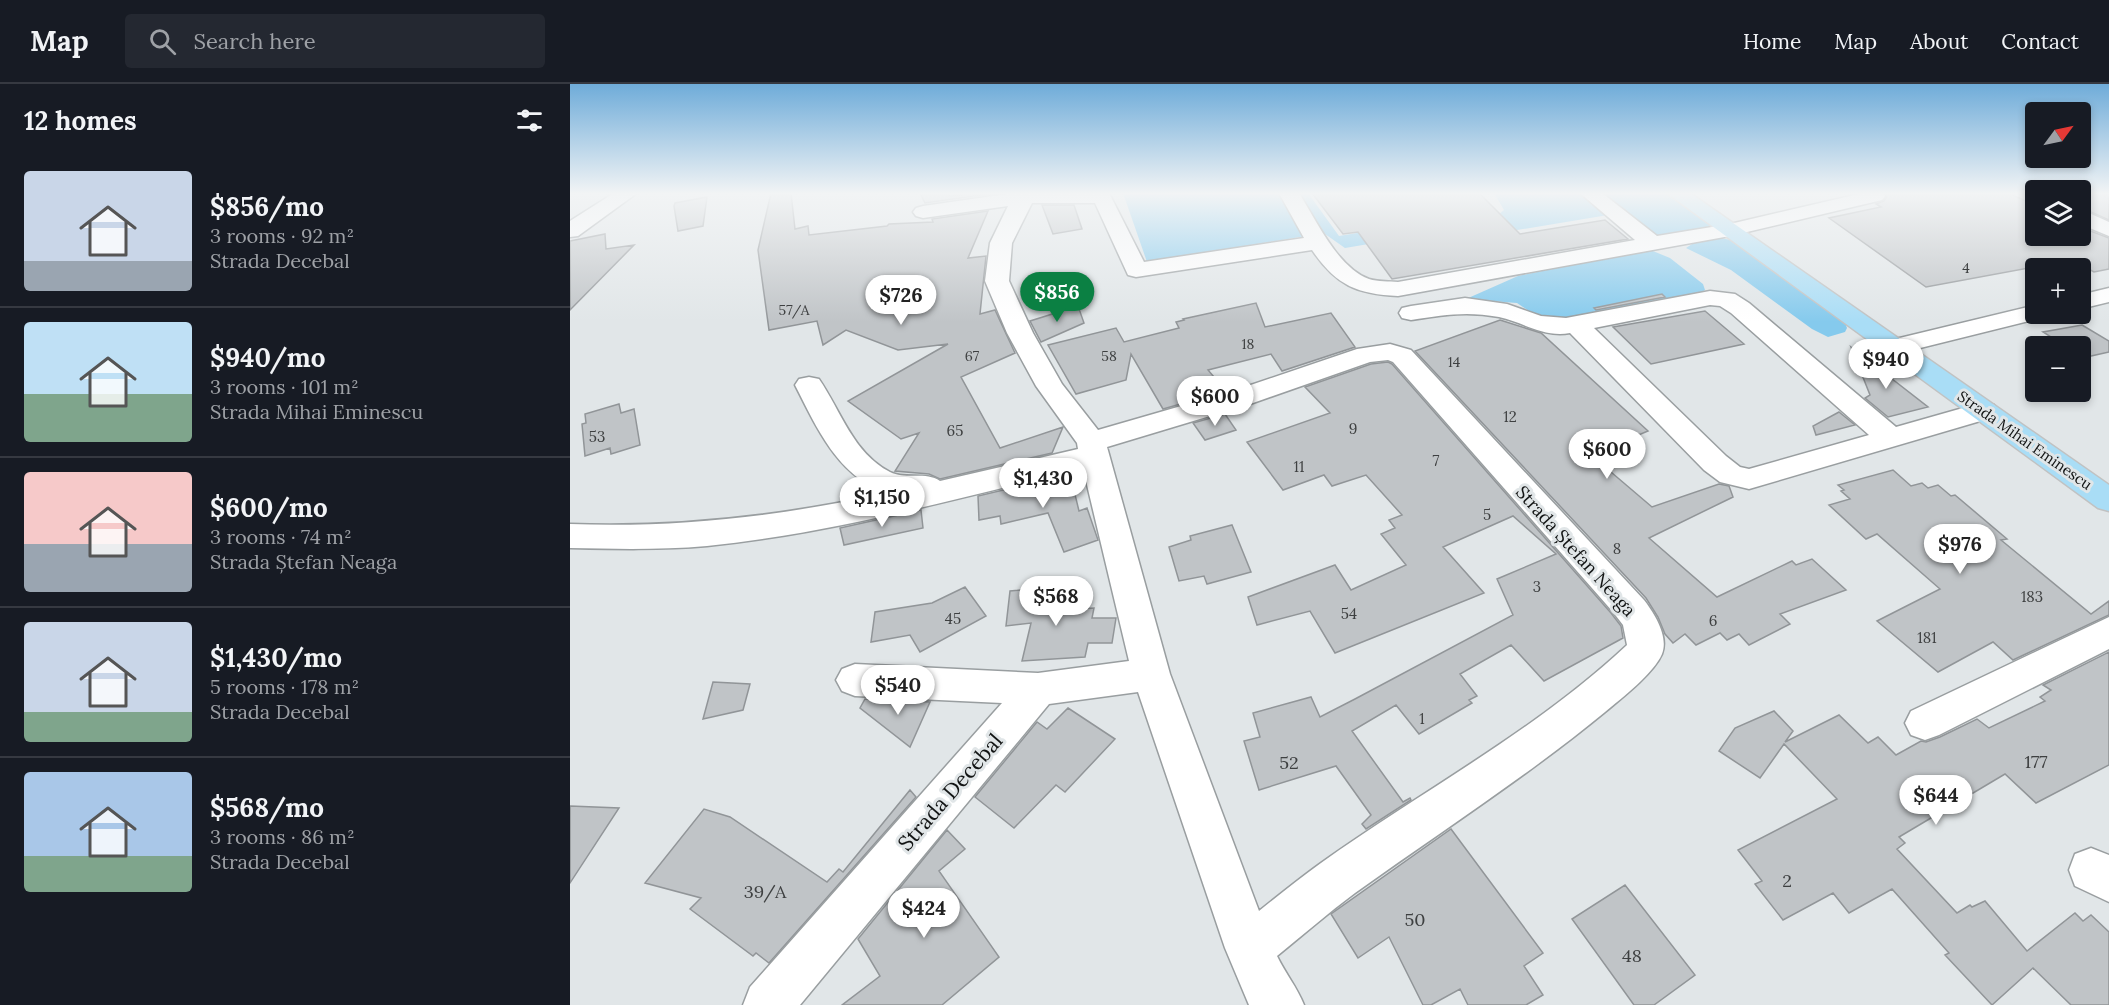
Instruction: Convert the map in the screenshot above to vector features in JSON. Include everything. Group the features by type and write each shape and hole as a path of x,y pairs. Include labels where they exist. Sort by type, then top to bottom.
{"main road":[{"name":"Strada Mihai Eminescu","path":"1738,236 2109,500"}],"street":[{"path":"1004,236 1000,243 997,281 1020,333 1050,386 1093,448 1151,674 1266,1001"},
{"path":"1120,236 1136,270 1320,242"},
{"path":"1316,236 1329,258 1349,278 1374,288 1398,289 1554,259 1697,236"},
{"path":"1643,236 1653,244"},
{"path":"570,536 627,538 725,532 819,518 948,489 1093,448 1366,355 1390,352 1408,324 1411,313 1398,289"},
{"path":"2091,299 2109,295"},
{"path":"1411,313 1465,305 1508,311 1537,323 1552,326 1577,325 1710,298 1726,299 1740,308 1891,438"},
{"path":"1892,346 2025,315"},
{"path":"1577,325 1715,463 1731,475 1749,479 1984,411"},
{"name":"Strada Ștefan Neaga","path":"1249,948 1336,879 1490,776 1564,722 1609,686 1645,651 1646,635 1634,612 1402,356 1390,352"},
{"path":"809,385 846,449 866,470 895,485 948,489"},
{"path":"1926,723 2109,632"},
{"path":"855,680 1038,689 1151,674"},
{"name":"Strada Decebal","path":"768,1005 1038,689"}],"shaded area":[{"path":"1138,236 1306,236 1147,262"},
{"path":"1328,236 1416,236 1345,248"},
{"path":"1719,238 1732,240 1845,323 1847,328 1845,332 1828,337 1812,329 1731,270 1686,248 1695,242"},
{"path":"1648,249 1670,258 1703,284 1705,290 1699,294 1563,322 1544,321 1517,303 1466,299 1518,276"}],"building":[{"path":"605,236 606,249 634,245 570,310 570,241"},
{"path":"761,236 977,236 968,258 986,256 980,314 995,310 1015,353 961,377 1000,448 1063,427 1052,453 940,479 929,474 895,471 919,433 901,439 848,401 948,344 898,350 846,330 823,345 817,321 769,330 758,250"},
{"path":"1361,236 1624,236 1628,239 1392,279"},
{"path":"1854,236 2025,236 2025,246 2091,246 2091,236 2109,238 2109,269 2094,272 2091,270 2091,258 2025,258 2025,269 1926,287"},
{"path":"1662,294 1665,297 1596,310 1594,308"},
{"path":"1256,303 1265,327 1331,313 1355,347 1282,371 1271,354 1208,370 1226,391 1163,409 1131,354 1126,380 1076,394 1048,345 1116,328 1124,342 1179,328 1176,322 1183,319"},
{"path":"1078,306 1084,323 1041,342 1030,321"},
{"path":"1705,311 1744,344 1651,364 1613,327"},
{"path":"1500,320 1541,333 1648,431 1591,455 1652,507 1719,484 1729,486 1733,497 1649,538 1717,597 1792,561 1796,565 1812,559 1846,590 1780,614 1790,624 1749,645 1739,634 1727,640 1720,633 1696,645 1685,634 1673,643 1665,634 1646,598 1415,351"},
{"path":"2082,325 2109,341 2109,352 2091,356 2091,336 2049,336 2043,332"},
{"path":"1851,347 1928,407 1888,417 1865,398 1870,395"},
{"path":"1388,362 1611,613 1621,626 1623,638 1544,681 1511,645 1460,674 1477,696 1469,700 1472,703 1419,734 1396,705 1352,731 1403,802 1410,798 1411,800 1366,829 1362,824 1371,815 1336,766 1259,790 1244,741 1260,737 1253,713 1311,697 1320,717 1355,699 1513,615 1497,579 1556,554 1513,516 1443,547 1484,593 1335,653 1310,611 1257,625 1248,597 1335,565 1351,590 1406,565 1381,534 1395,528 1389,520 1402,515 1366,475 1332,486 1324,475 1283,490 1247,442 1330,413 1305,387 1371,364"},
{"path":"619,404 621,413 634,409 640,445 611,454 610,448 585,456 582,424 586,423 585,414"},
{"path":"1839,412 1855,425 1816,435 1813,426"},
{"path":"1225,414 1236,430 1205,440 1193,423"},
{"path":"1893,470 1911,486 1922,483 1928,488 1938,485 1951,496 1955,495 2007,539 2001,540 2091,614 2109,601 2109,615 2013,660 1993,642 1938,672 1877,621 1940,589 1877,534 1866,539 1829,505 1850,499 1838,485"},
{"path":"1070,474 1079,511 1087,508 1098,540 1064,552 1048,513 1001,524 1000,516 979,520 978,496"},
{"path":"921,510 923,528 844,545 840,528"},
{"path":"1232,525 1251,572 1207,584 1204,576 1179,581 1169,547 1191,540 1190,536"},
{"path":"965,587 986,616 920,652 910,635 871,642 875,612 932,603"},
{"path":"1049,587 1047,611 1094,608 1092,618 1116,618 1112,643 1088,643 1085,657 1022,661 1031,623 1006,626 1010,591"},
{"path":"2109,652 2109,765 2036,803 2005,774 1899,837 1905,843 1897,849 1957,913 1970,905 1972,907 1985,901 2027,951 2075,913 2083,921 2091,915 2109,932 2109,1005 2071,1005 2033,968 1992,1005 1945,955 1949,953 1892,889 1849,913 1833,893 1783,920 1755,884 1762,881 1738,850 1837,799 1784,744 1760,778 1719,751 1735,728 1774,711 1793,731 1785,742 1839,715 1868,743 1878,737 1896,755 1921,741 1926,742 1940,737 1977,719 1989,728 2045,701 2040,697 2051,690 2043,685"},
{"path":"713,682 750,684 743,710 703,719"},
{"path":"865,699 930,702 910,747 860,708"},
{"path":"1068,708 1115,739 1065,792 1056,785 1014,828 975,797 1037,722 1047,729"},
{"path":"910,790 916,797 769,963 756,953 753,956 690,909 701,898 645,883 704,809 730,817 827,882 839,869 843,872"},
{"path":"570,806 619,808 570,883"},
{"path":"1451,829 1543,953 1524,966 1543,995 1526,1005 1468,1005 1460,989 1431,1005 1423,1005 1389,937 1358,958 1331,914"},
{"path":"947,830 965,849 939,871 999,957 942,1005 842,1005 880,976 858,939"},
{"path":"1625,885 1695,975 1654,1005 1634,1005 1572,919"}]}
